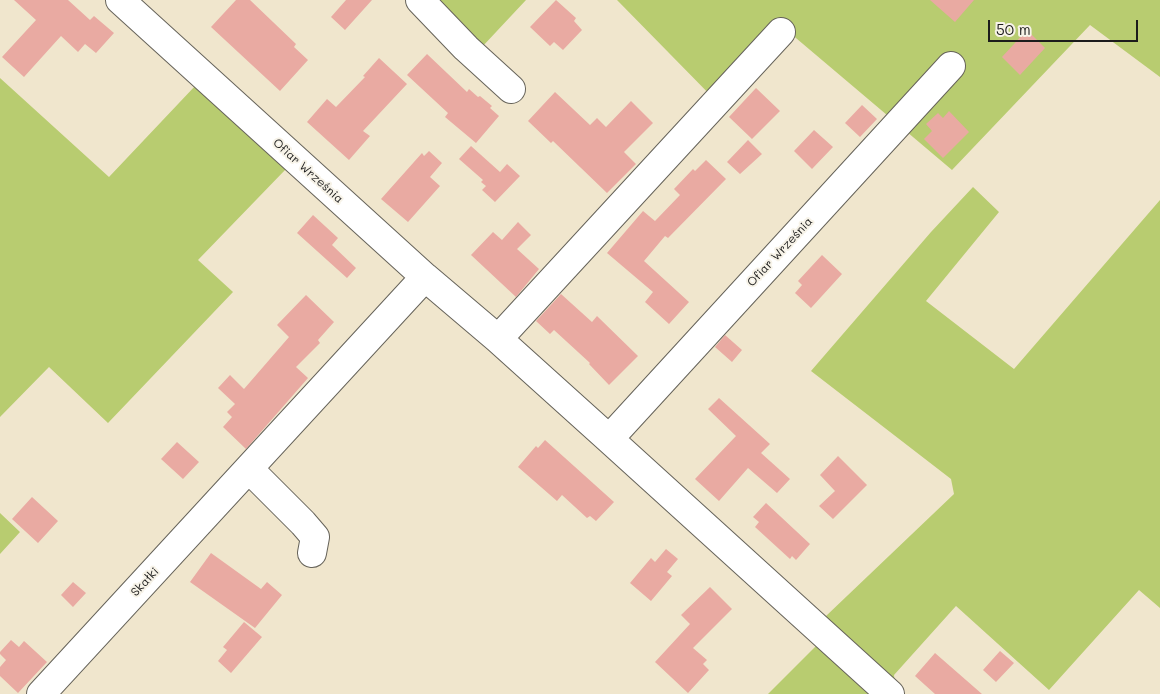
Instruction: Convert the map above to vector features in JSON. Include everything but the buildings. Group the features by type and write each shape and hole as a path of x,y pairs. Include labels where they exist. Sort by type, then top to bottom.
{"street":[{"name":"Ofiar Września","path":"120,0 425,278 498,339 609,438 890,694"},
{"path":"420,0 466,48 511,89"},
{"path":"498,339 781,32"},
{"name":"Ofiar Września","path":"609,438 951,66"},
{"name":"Skałki","path":"41,694 425,278"},
{"path":"249,469 315,537 312,553"}],"green space":[{"path":"408,0 526,0 467,63"},
{"path":"617,0 1160,0 1160,77 1090,25 952,170 790,33 721,106"},
{"path":"0,78 109,177 196,85 286,169 198,260 233,292 108,423 49,367 0,417"},
{"path":"973,187 999,212 926,301 1014,369 1160,200 1160,608 1139,590 1049,690 956,606 894,675 896,693 829,632 826,616 954,494 951,479 811,371 931,232"},
{"path":"0,513 20,532 0,554"},
{"path":"819,643 876,694 768,694"}]}
